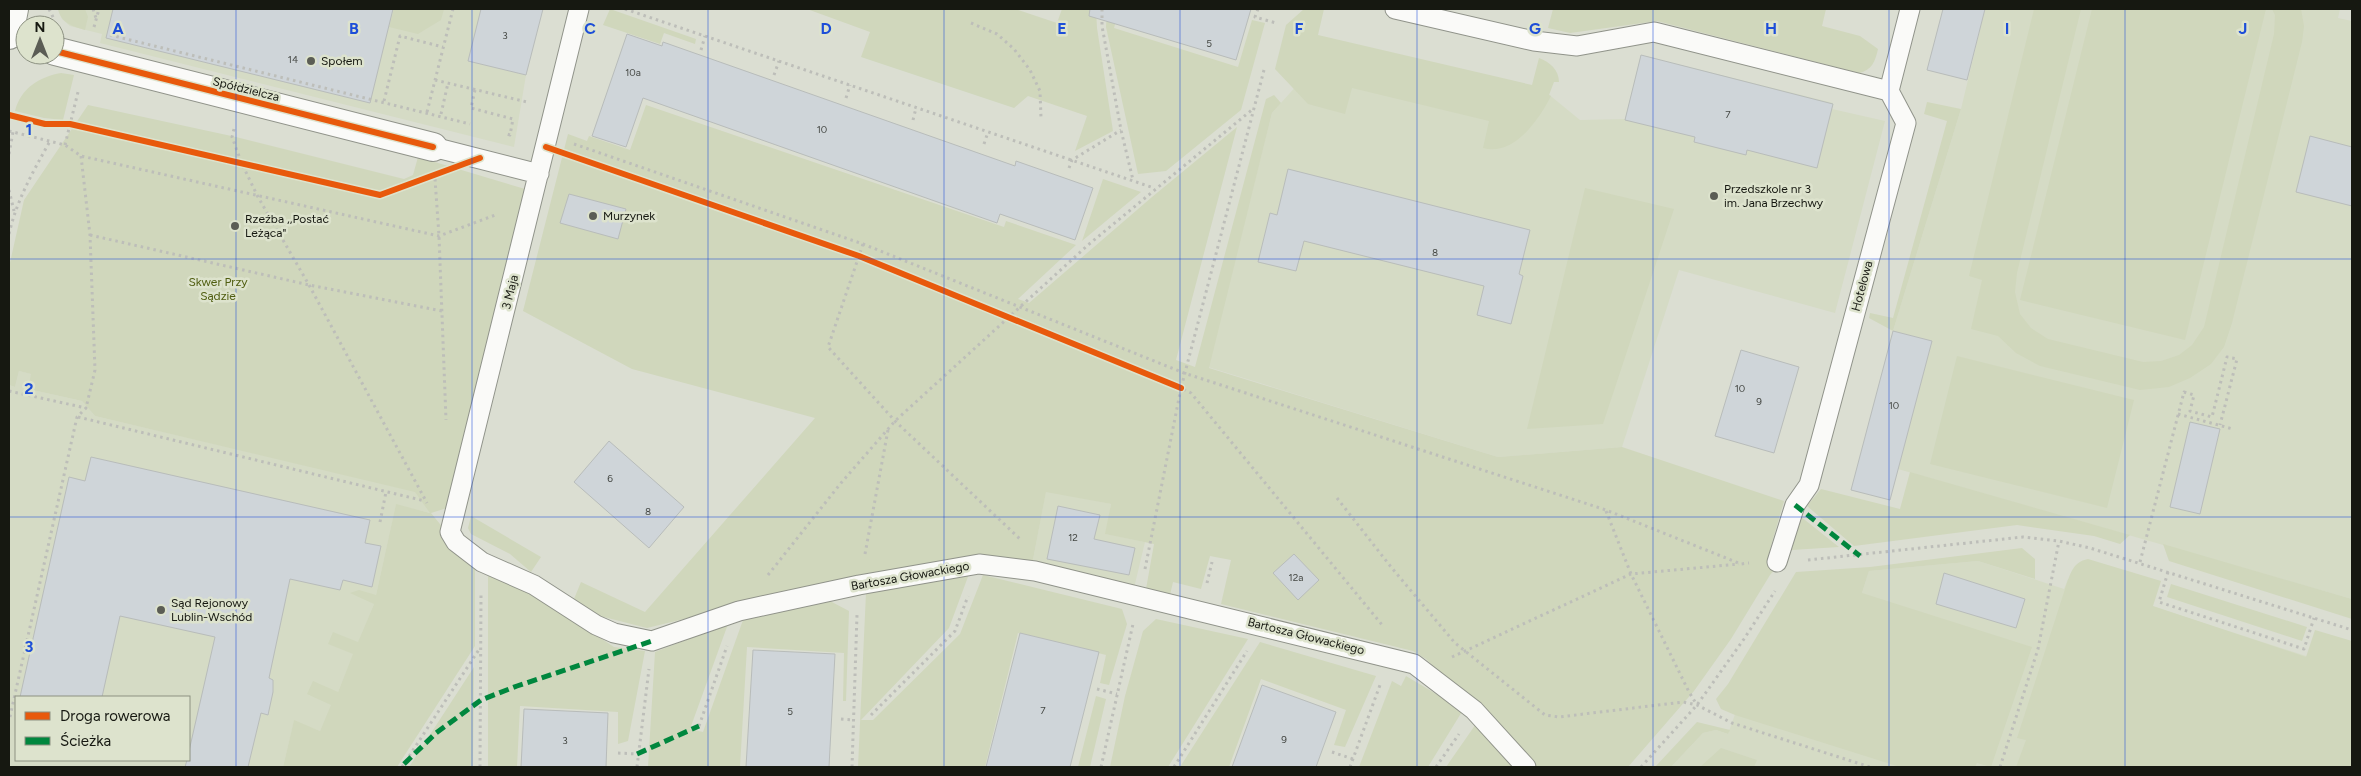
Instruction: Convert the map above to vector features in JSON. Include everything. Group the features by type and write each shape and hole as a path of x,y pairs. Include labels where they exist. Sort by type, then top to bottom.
{"street":[{"path":"9,35 14,9"},
{"name":"Spółdzielcza","path":"65,54 241,99 429,134"}],"lane":[{"name":"3 Maja","path":"482,562 456,542 450,532 579,9"},
{"path":"1395,9 1534,41 1577,46 1654,32 1889,91 1910,9"},
{"name":"Hotelowa","path":"1786,561 1795,505 1809,485 1906,123 1889,91"},
{"path":"429,134 480,158 539,174"},
{"name":"Bartosza Głowackiego","path":"482,562 534,585 605,629 628,637 652,641 739,611 859,585 979,564 1026,569 1140,595 1419,667"},
{"path":"1419,667 1474,710 1526,767"}],"path":[{"path":"93,9 96,18"},
{"path":"93,32 99,9"},
{"path":"429,134 435,80 453,9"},
{"path":"625,9 1154,188"},
{"path":"1102,9 1102,26 1120,130 1133,181"},
{"path":"1258,9 1255,17 1276,23"},
{"path":"971,23 997,34 1014,49 1030,70 1040,91 1041,118"},
{"path":"110,35 478,127"},
{"path":"382,112 400,36 443,47"},
{"path":"701,50 705,36"},
{"path":"774,74 778,61"},
{"path":"1101,767 1140,595 1184,373 1264,70"},
{"path":"435,80 528,102"},
{"path":"846,98 850,85"},
{"path":"65,145 79,90"},
{"path":"475,90 471,108 513,119 510,135 502,133"},
{"path":"77,417 425,501 309,285 258,197 242,164 232,137 241,99"},
{"path":"912,120 916,108"},
{"path":"699,726 739,611 841,483 895,421 1018,308 1154,188 1253,109"},
{"path":"62,124 80,126"},
{"path":"1069,168 1072,160 1120,130"},
{"path":"9,154 11,132 65,145 81,156 439,236 503,212"},
{"path":"984,144 988,132"},
{"path":"549,136 863,244 1018,308 1184,373 1606,510 1742,564"},
{"path":"9,234 14,211 22,190 50,141"},
{"path":"9,720 77,417 86,408 95,370 90,235 81,156"},
{"path":"425,178 480,158"},
{"path":"232,162 251,166"},
{"path":"434,175 439,236 446,426"},
{"path":"9,190 14,211"},
{"path":"90,235 309,285 442,311"},
{"path":"863,244 828,346 895,421 1029,548 1026,569"},
{"path":"849,253 868,260"},
{"path":"999,313 1017,321"},
{"path":"2140,562 2184,392 2194,395 2190,411 2212,418 2227,357 2237,360 2220,425"},
{"path":"1172,384 1191,393 1419,667 1463,651 1631,574 1860,556 2023,537 2059,541 2140,562 2352,630"},
{"path":"9,390 86,408"},
{"path":"2178,414 2233,428"},
{"path":"852,767 859,585 888,430"},
{"path":"380,522 386,492"},
{"path":"1338,498 1390,567 1463,651 1546,715 1559,717 1683,702 1697,705 1732,723 1870,767"},
{"path":"1606,510 1631,574 1697,705"},
{"path":"2000,767 2038,649 2059,541"},
{"path":"1641,767 1697,705 1744,640 1786,561"},
{"path":"480,767 482,562"},
{"path":"871,715 955,631 979,564"},
{"path":"2168,572 2159,602 2304,649 2314,618"},
{"path":"637,767 637,754 652,641"},
{"path":"1174,767 1253,643"},
{"path":"402,767 481,648"},
{"path":"1350,767 1382,680"},
{"path":"1097,689 1117,694"},
{"path":"1436,767 1474,710"},
{"path":"841,719 853,720"},
{"path":"1332,752 1353,759"},
{"path":"618,753 637,754"}],"shaded area":[{"path":"58,9 481,9 468,61 526,75 514,147 100,43 102,34 70,26 65,22 65,15 60,15"},
{"path":"1985,9 2340,9 2338,18 2352,21 2352,599 1898,469 1932,341 1893,331 1961,109"},
{"path":"1324,55 1547,93 1580,120 1625,119 1641,55 1833,103 1832,109 1885,121 1835,313 1679,270 1622,447 1498,457 1208,367 1272,113"},
{"path":"19,371 32,374 28,389 82,401 95,416 415,491 431,513 396,505 374,604 338,692 320,731 294,721 283,767 9,767 9,385 15,387"},
{"path":"1046,491 1111,504 1106,534 1145,542 1134,588 1032,565"},
{"path":"1978,561 2064,589 2068,579 2352,671 2352,767 1671,767 1703,733 1716,730 1728,734 1739,703 1862,593 1869,571"}],"green space":[{"path":"58,9 85,9 88,17 85,30 65,22 65,15 59,14"},
{"path":"394,9 444,9 441,20 418,34 389,27"},
{"path":"610,9 696,39 695,44 664,33 660,44 603,25"},
{"path":"807,9 1015,9 1057,23 1062,9 1096,9 1097,28 1113,131 1075,151 1087,116 1028,96 1014,108 861,57 870,32"},
{"path":"1107,9 1119,9 1114,28 1238,67 1252,20 1265,23 1241,110 1166,171 1138,174 1106,27"},
{"path":"1304,9 1324,9 1318,35 1532,85 1539,58 1553,67 1559,82 1554,82 1549,95 1551,96 1546,106 1532,126 1515,142 1505,147 1494,149 1483,148 1489,121 1352,88 1345,114 1308,104 1275,69 1286,25"},
{"path":"1553,9 1826,9 1822,26 1860,36 1878,49 1872,65 1867,70 1859,73 1657,21 1570,33 1548,28"},
{"path":"2034,9 2081,9 2017,273 2015,292 2020,314 2031,328 2048,339 2143,362 2161,361 2179,355 2192,345 2204,327 2274,34 2275,15 2272,9 2301,9 2304,26 2302,42 2232,323 2224,347 2211,364 2190,378 2169,387 2140,390 2040,366 2016,353 1998,336 1971,329 1982,280 1969,276"},
{"path":"2092,9 2266,9 2185,340 2020,300"},
{"path":"61,73 74,75 63,120 44,118 15,111 22,96 32,85 45,77"},
{"path":"1274,95 1281,103 1272,113 1209,368 1498,457 1622,447 1784,501 1770,549 1792,549 1800,516 1839,547 1792,550 1770,575 1731,639 1694,691 1628,767 1533,767 1426,659 1413,651 1221,604 1231,560 1210,556 1201,589 1173,582 1170,595 1146,589 1154,544 1105,534 1111,504 1046,492 1032,565 733,607 647,628 596,615 574,599 581,582 645,612 815,418 632,369 523,311 568,134 587,141 589,136 630,150 646,105 1004,227 1006,221 1076,245 1018,299 1029,303 1237,127 1176,360 1195,367 1266,99"},
{"path":"1927,102 1961,109 1893,331 1869,318 1870,313 1893,318 1947,121 1924,114"},
{"name":"Skwer Przy Sądzie","path":"88,105 236,137 404,179 413,175 418,157 525,189 447,508 431,513 475,567 475,646 397,767 283,767 294,720 320,731 331,705 307,694 313,681 338,692 353,654 328,644 333,632 358,642 374,604 350,593 359,590 376,595 396,504 430,513 415,492 95,416 82,401 28,389 31,374 19,371 15,387 9,385 9,267 24,200"},
{"path":"1103,179 1141,192 1082,241"},
{"path":"1585,188 1674,209 1603,424 1527,429"},
{"path":"1957,356 2134,400 2107,508 1930,464"},
{"path":"1910,472 2130,535 2120,544 2094,536 2017,525 1854,546 1807,506 1821,489 1900,509"},
{"path":"471,516 541,557 531,572 510,554 471,534 468,528"},
{"path":"2163,544 2352,599 2352,619 2169,561"},
{"path":"2022,548 2035,559 2035,579 1978,561 1869,571 1862,593 2032,647 1991,767 1977,763 1975,767 1900,767 1721,709 1716,699 1728,684 1796,572 1870,567"},
{"path":"2088,559 2161,581 2153,606 2306,657 2315,630 2352,641 2352,767 2016,767 2026,740 2017,738 2068,579 2078,563"},
{"path":"488,574 528,590 614,647 645,651 628,741 618,744 618,712 520,706 517,767 488,767"},
{"path":"969,574 949,628 861,720 873,720 960,634 983,575 1122,609 1127,624 1109,685 1100,683 1106,655 1018,633 985,767 858,767 866,593"},
{"path":"2171,584 2307,627 2302,641 2167,597"},
{"path":"830,601 849,611 846,701 843,701 844,653 747,647 740,767 648,767 655,652 728,624 690,729 703,732 743,620"},
{"path":"1156,619 1248,639 1168,767 1110,767 1125,696 1143,631"},
{"path":"1260,642 1376,676 1345,747 1334,745 1346,710 1261,679 1229,767 1180,767"},
{"path":"474,667 473,767 409,767"},
{"path":"1406,676 1463,710 1428,767 1359,767 1392,681 1401,686"},
{"path":"1096,696 1106,699 1090,767 1078,767"},
{"path":"1478,721 1518,767 1446,767"},
{"path":"1697,722 1730,730 1728,734 1716,730 1703,733 1671,767 1655,767"},
{"path":"1721,748 1757,760 1754,767 1700,767"}],"building":[{"path":"113,9 393,9 370,103 106,38"},
{"path":"481,9 543,9 526,75 468,61"},
{"path":"1090,9 1251,9 1236,60 1089,16"},
{"path":"1943,9 1985,9 1967,80 1927,70"},
{"path":"627,34 662,46 663,42 1015,166 1016,161 1093,188 1075,240 1000,214 997,223 643,98 626,147 592,136"},
{"name":"Przedszkole nr 3 im. Jana Brzechwy","path":"1641,55 1833,104 1817,168 1747,150 1746,155 1694,142 1695,137 1625,120"},
{"path":"2310,136 2352,147 2352,206 2296,192"},
{"path":"1288,169 1530,230 1519,274 1523,276 1511,324 1477,315 1484,286 1304,241 1296,271 1258,262 1270,213 1277,215"},
{"name":"Murzynek","path":"569,194 626,209 618,239 560,223"},
{"path":"1893,331 1932,341 1890,500 1851,490"},
{"path":"1741,350 1799,367 1774,453 1715,436"},
{"path":"2190,422 2220,429 2200,514 2170,507"},
{"path":"609,441 684,507 649,548 574,482"},
{"name":"Sąd Rejonowy Lublin-Wschód","path":"91,457 370,520 365,543 381,546 372,587 343,580 340,590 290,579 269,678 273,680 273,692 268,715 261,713 248,767 185,767 187,761 190,761 190,747 215,637 120,616 102,696 20,696 69,477 85,481"},
{"path":"1058,506 1100,515 1094,539 1135,548 1129,575 1047,559"},
{"path":"1294,554 1319,580 1298,600 1273,573"},
{"path":"1944,573 2025,599 2016,628 1936,604"},
{"path":"1020,633 1099,652 1070,767 986,767"},
{"path":"753,650 835,654 829,767 746,767"},
{"path":"1262,685 1336,712 1316,767 1232,767"},
{"path":"524,709 608,713 606,767 521,767"}],"marked path":[{"path":"1795,505 1860,556"},
{"path":"404,764 436,733 481,700 652,641"},
{"path":"637,754 699,726"}],"cycle path":[{"path":"65,54 433,147"},
{"path":"9,115 45,124 70,124 380,195 480,158"},
{"path":"546,147 859,256 1181,388"}],"place":[{"name":"Społem","path":"311,61"},
{"name":"Przedszkole nr 3 im. Jana Brzechwy","path":"1714,196"},
{"name":"Murzynek","path":"593,216"},
{"name":"Rzeźba ,,Postać Leżąca\"","path":"235,226"},
{"name":"Sąd Rejonowy Lublin-Wschód","path":"161,610"}]}
